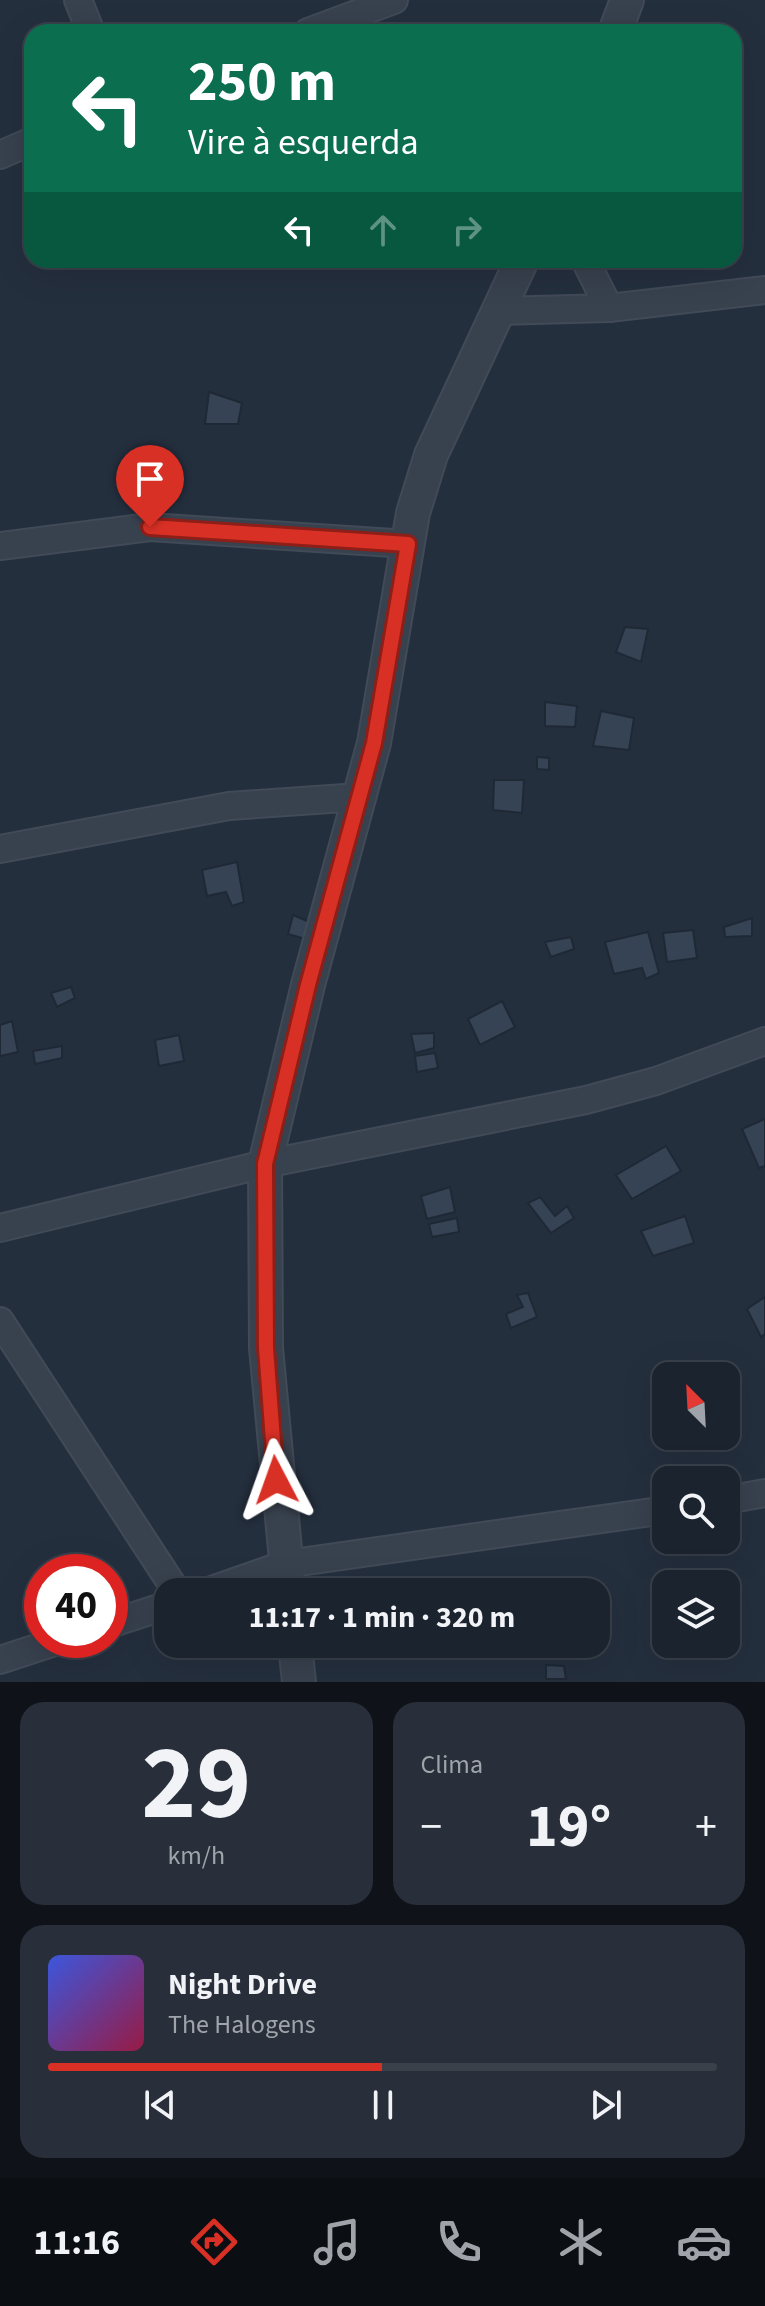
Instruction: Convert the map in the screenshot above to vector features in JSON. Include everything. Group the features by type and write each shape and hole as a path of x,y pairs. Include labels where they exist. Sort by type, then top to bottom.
{"street":[{"path":"78,0 88,24"},
{"path":"330,24 394,0"},
{"path":"618,24 627,0"},
{"path":"0,155 24,144"},
{"path":"518,268 431,455 413,513 374,743 308,985 265,1164 266,1348 288,1578 652,1513"},
{"path":"589,268 609,308"},
{"path":"496,311 609,308 765,290"},
{"path":"0,546 150,527 408,544"},
{"path":"0,849 229,806 359,797"},
{"path":"0,1228 265,1164 586,1100 656,1081 765,1041"},
{"path":"0,1321 168,1578"},
{"path":"740,1497 765,1493"},
{"path":"128,1618 154,1610"},
{"path":"0,1660 24,1652"},
{"path":"296,1658 299,1682"}],"building":[{"path":"209,392 242,403 238,424 205,424"},
{"path":"625,627 648,629 641,662 616,652"},
{"path":"545,702 577,706 575,727 545,726"},
{"path":"601,711 634,718 629,750 593,746"},
{"path":"537,757 549,758 549,770 537,769"},
{"path":"494,780 524,780 522,813 493,810"},
{"path":"237,862 244,902 232,906 226,892 207,896 202,870"},
{"path":"293,915 312,923 309,940 288,934"},
{"path":"752,918 752,936 725,937 724,927"},
{"path":"693,930 697,958 667,962 663,933"},
{"path":"648,932 659,973 646,979 642,968 614,974 605,942"},
{"path":"571,937 574,949 551,957 545,942"},
{"path":"71,987 75,998 57,1007 51,993"},
{"path":"502,1001 515,1027 480,1045 468,1019"},
{"path":"12,1021 18,1052 0,1056 0,1025"},
{"path":"434,1033 434,1048 415,1053 411,1034"},
{"path":"179,1035 184,1061 159,1066 155,1040"},
{"path":"62,1046 62,1058 35,1064 33,1051"},
{"path":"435,1053 438,1068 417,1072 415,1056"},
{"path":"765,1119 765,1166 759,1168 742,1129"},
{"path":"666,1146 681,1171 632,1199 616,1175"},
{"path":"450,1187 455,1212 427,1219 421,1196"},
{"path":"540,1197 555,1216 567,1206 574,1218 551,1233 528,1203"},
{"path":"685,1216 694,1243 653,1256 641,1231"},
{"path":"457,1218 459,1232 432,1237 429,1224"},
{"path":"528,1293 537,1317 511,1328 506,1314 523,1307 517,1295"},
{"path":"765,1297 765,1334 761,1337 747,1309"},
{"path":"546,1665 564,1666 566,1679 546,1679"}],"route":[{"path":"150,527 408,544 374,743 308,985 265,1164 266,1348 276,1480"}]}
